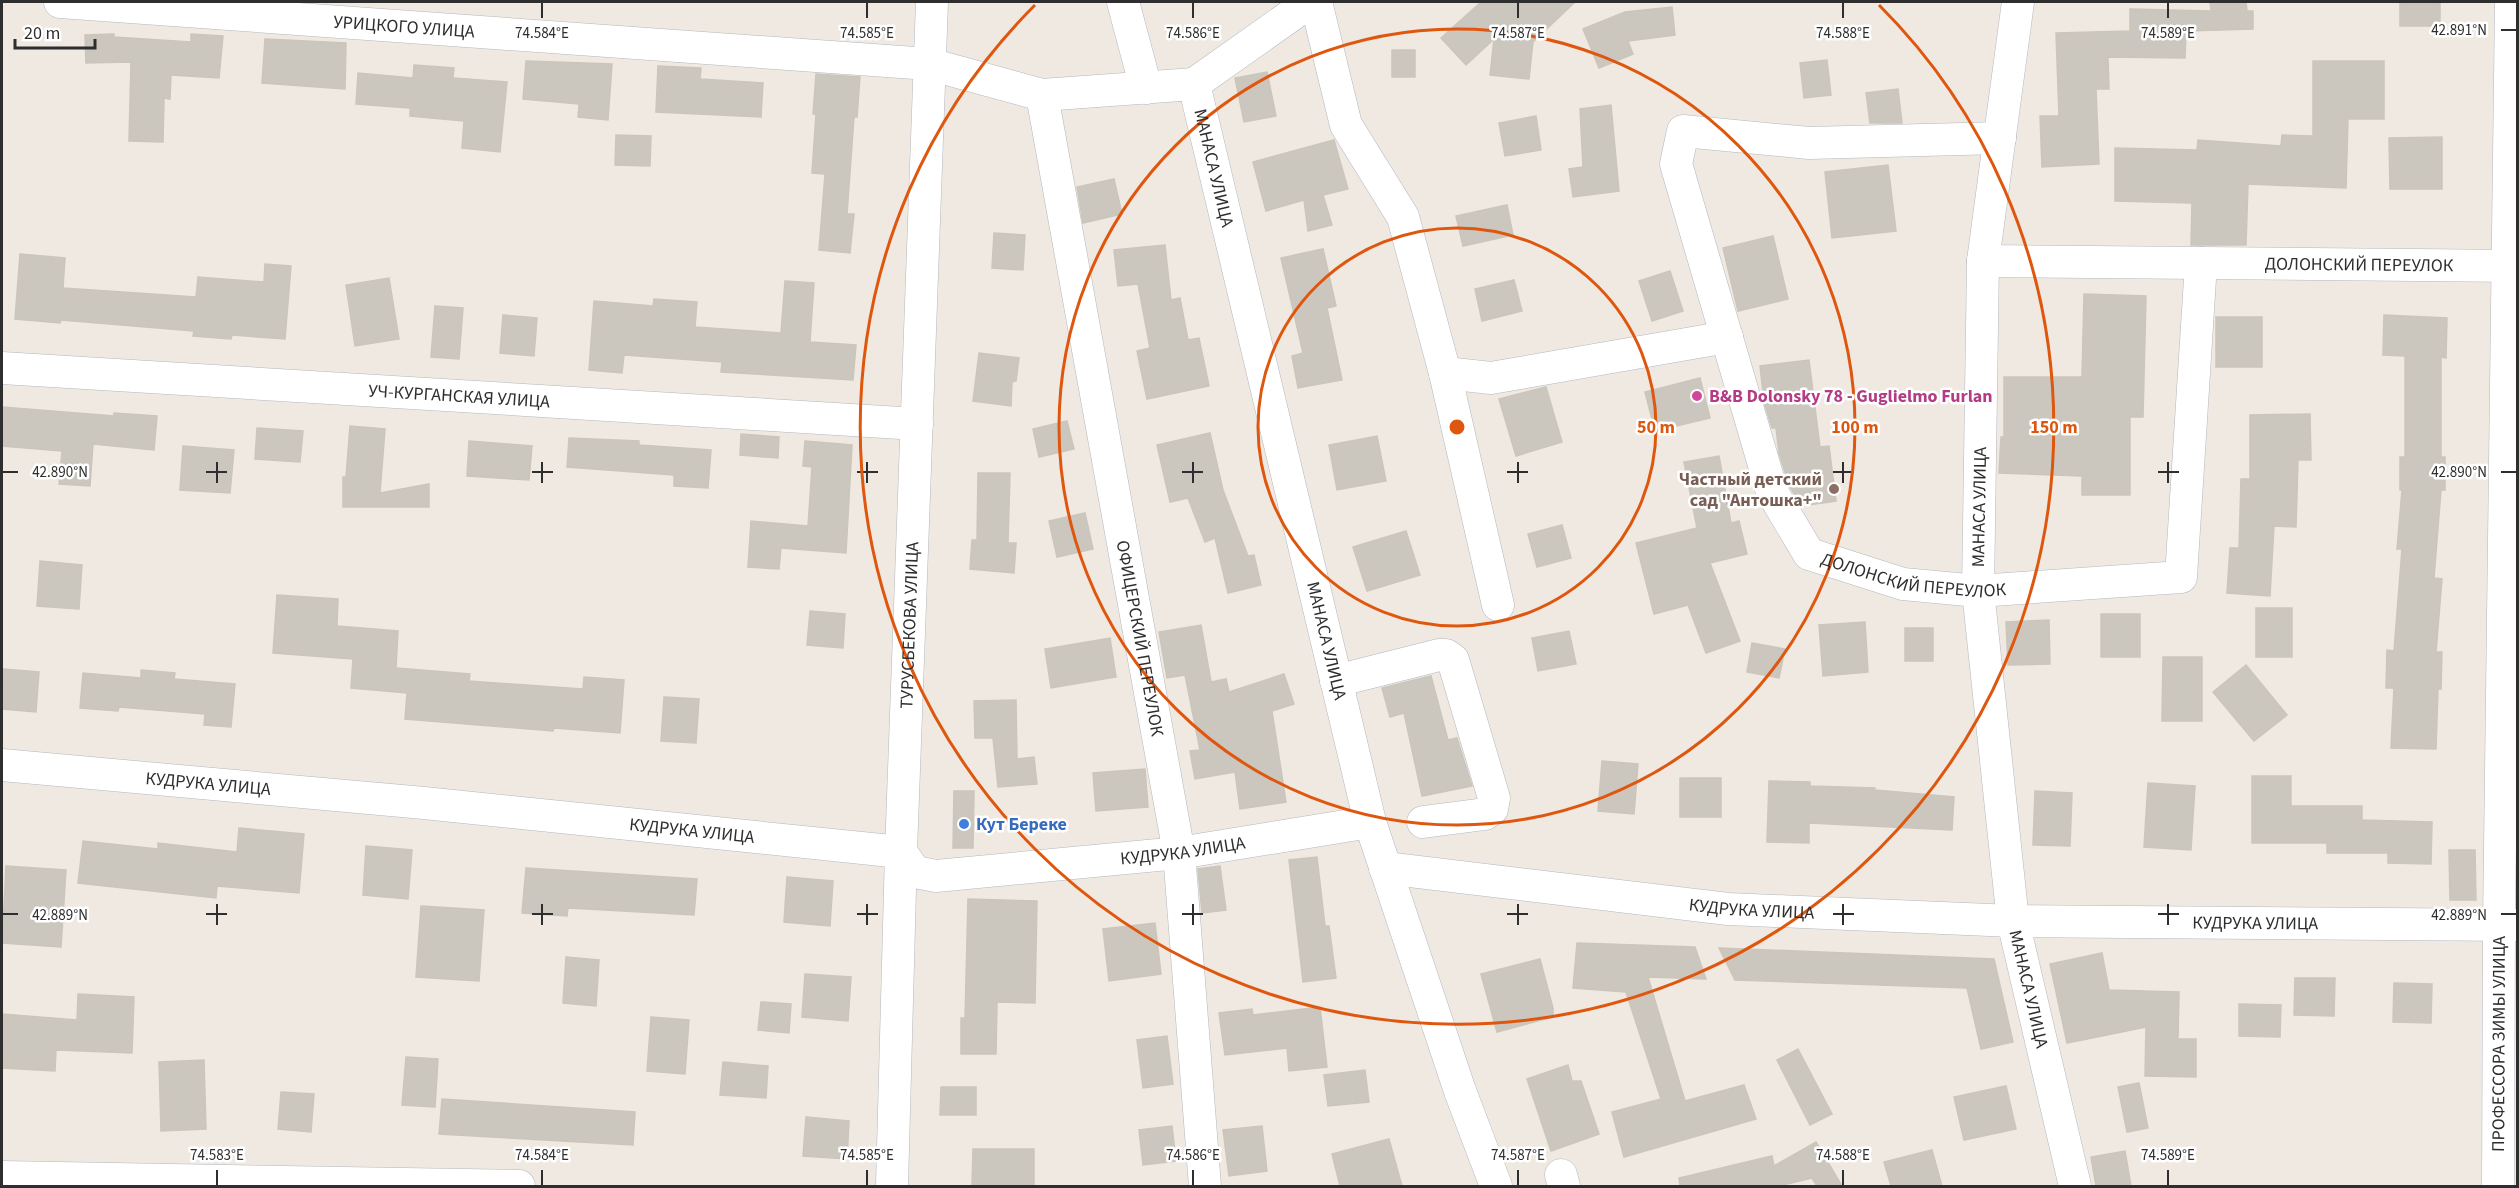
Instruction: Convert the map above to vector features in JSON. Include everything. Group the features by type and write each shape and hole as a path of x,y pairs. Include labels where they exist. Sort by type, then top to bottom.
{"street":[{"name":"УРИЦКОГО УЛИЦА","path":"60,2 929,64"},
{"path":"929,64 932,2"},
{"path":"1123,2 1146,88"},
{"name":"МАНАСА УЛИЦА","path":"929,64 1042,95 1194,84 1310,2"},
{"path":"1316,2 1346,125 1403,217 1445,374 1498,605"},
{"name":"МАНАСА УЛИЦА","path":"2018,2 1983,261 1978,591 2013,921 2075,1186"},
{"name":"ПРОФЕССОРА ЗИМЫ УЛИЦА","path":"2498,1186 2508,925 2512,266 2511,2"},
{"name":"ТУРУСБЕКОВА УЛИЦА","path":"892,1186 901,852 929,64"},
{"name":"МАНАСА УЛИЦА","path":"1194,84 1370,822 1460,1090 1497,1186"},
{"name":"ОФИЦЕРСКИЙ ПЕРЕУЛОК","path":"1042,95 1179,853 1205,1186"},
{"name":"ДОЛОНСКИЙ ПЕРЕУЛОК","path":"2000,138 1809,143 1683,131 1676,164 1772,492 1809,554 1903,584 1978,591 2181,577 2201,263"},
{"name":"ДОЛОНСКИЙ ПЕРЕУЛОК","path":"1983,261 2512,266"},
{"path":"1445,374 1491,378 1727,337"},
{"name":"УЧ-КУРГАНСКАЯ УЛИЦА","path":"2,368 917,424"},
{"path":"1336,681 1438,655 1446,655 1453,660 1494,798 1492,809 1485,814 1423,822"},
{"name":"КУДРУКА УЛИЦА","path":"2,765 424,803 901,852 915,872 936,876 1179,853 1370,822"},
{"name":"КУДРУКА УЛИЦА","path":"1385,868 1728,909 2013,921 2508,925"},
{"path":"2,1177 519,1186"}],"building":[{"path":"1481,2 1575,2 1533,42 1529,79 1490,75 1494,39 1466,65 1441,38"},
{"path":"2210,2 2246,2 2247,11 2253,11 2253,29 2186,31 2185,58 2108,57 2109,89 2096,89 2099,164 2042,167 2040,116 2059,116 2056,33 2130,31 2130,9 2211,11"},
{"path":"2400,2 2440,2 2440,26 2400,26"},
{"path":"1672,7 1675,35 1628,41 1633,54 1599,68 1583,29 1625,12"},
{"path":"114,34 114,37 191,42 191,34 223,36 219,78 171,75 170,99 164,98 163,142 129,141 131,62 86,63 85,35"},
{"path":"265,39 346,43 345,89 262,83"},
{"path":"1392,50 1415,50 1415,77 1392,77"},
{"path":"1827,60 1831,95 1804,98 1800,63"},
{"path":"526,61 612,64 608,120 578,117 579,104 523,99"},
{"path":"2313,61 2384,61 2384,119 2348,119 2346,188 2248,184 2246,245 2191,245 2192,203 2115,201 2115,148 2197,150 2198,140 2281,146 2282,135 2313,136"},
{"path":"414,65 454,68 453,78 507,82 500,152 462,148 464,121 410,116 410,108 356,104 358,73 413,78"},
{"path":"658,66 701,68 700,79 763,83 761,117 656,112"},
{"path":"1267,72 1276,116 1244,122 1235,78"},
{"path":"816,74 860,77 857,117 854,117 847,214 854,214 850,253 819,250 825,174 812,173"},
{"path":"1898,89 1902,123 1870,123 1866,93"},
{"path":"1611,105 1619,191 1573,197 1569,169 1583,167 1580,109"},
{"path":"1536,116 1541,150 1505,156 1499,123"},
{"path":"616,135 651,136 650,166 615,165"},
{"path":"2442,137 2442,189 2390,189 2389,138"},
{"path":"1334,140 1348,189 1323,195 1332,225 1308,231 1304,200 1266,211 1253,162"},
{"path":"1888,165 1896,231 1832,238 1825,172"},
{"path":"1114,179 1122,214 1083,223 1077,187"},
{"path":"1507,205 1513,235 1463,246 1456,216"},
{"path":"994,233 1025,235 1023,270 992,268"},
{"path":"1773,236 1788,299 1738,311 1723,248"},
{"path":"1165,245 1171,300 1180,298 1188,340 1199,338 1209,386 1147,399 1137,351 1150,348 1138,284 1118,286 1114,250"},
{"path":"1323,249 1336,306 1327,308 1342,380 1298,388 1292,356 1303,353 1281,258"},
{"path":"20,254 65,258 63,288 196,297 198,277 264,282 265,264 291,266 285,339 232,335 231,339 193,336 194,331 61,320 60,323 15,319"},
{"path":"1670,271 1683,311 1652,321 1639,281"},
{"path":"389,278 399,339 355,346 346,285"},
{"path":"1514,280 1522,311 1482,321 1475,289"},
{"path":"785,281 814,283 810,342 856,345 853,380 721,372 722,362 624,355 622,373 589,370 594,301 653,306 654,299 697,302 695,327 781,333"},
{"path":"2084,294 2146,296 2143,417 2130,417 2130,495 2082,495 2082,476 1999,473 2001,437 2004,437 2004,377 2082,377"},
{"path":"435,306 463,308 459,359 431,357"},
{"path":"503,315 537,318 534,356 500,353"},
{"path":"2384,315 2447,318 2446,358 2441,357 2441,457 2445,457 2445,490 2441,490 2434,578 2442,579 2436,652 2442,652 2436,749 2391,748 2394,688 2386,688 2387,650 2394,651 2402,549 2397,549 2402,490 2400,490 2400,457 2405,457 2405,356 2383,355"},
{"path":"2216,317 2262,317 2262,367 2216,367"},
{"path":"979,353 1019,358 1016,381 1012,382 1011,406 973,401"},
{"path":"1809,360 1820,447 1829,446 1836,501 1801,506 1789,485 1779,453 1776,428 1772,428 1764,402 1760,366"},
{"path":"1700,378 1710,418 1655,431 1645,392"},
{"path":"1546,387 1562,442 1516,456 1499,399"},
{"path":"2,407 114,416 114,413 157,416 154,450 93,444 90,486 59,484 62,451 2,446"},
{"path":"2310,414 2311,460 2298,460 2296,527 2274,526 2270,596 2227,593 2230,548 2239,548 2241,479 2250,479 2250,415"},
{"path":"1067,421 1074,449 1039,457 1033,429"},
{"path":"350,426 385,429 380,493 429,484 429,507 343,507 343,477 346,477"},
{"path":"257,428 303,431 300,462 255,459"},
{"path":"1210,433 1223,490 1248,556 1254,555 1261,585 1228,593 1215,538 1205,542 1188,498 1170,502 1157,445"},
{"path":"741,434 779,437 778,458 740,455"},
{"path":"1377,436 1386,481 1337,490 1329,445"},
{"path":"569,438 639,441 639,445 711,450 708,488 674,486 674,475 567,467"},
{"path":"469,441 532,446 529,480 467,476"},
{"path":"805,441 852,445 846,553 781,548 779,569 748,567 751,521 808,526 812,467 803,466"},
{"path":"183,446 234,450 230,493 180,490"},
{"path":"1719,456 1731,523 1739,521 1747,554 1710,563 1740,641 1706,653 1688,605 1654,614 1636,543 1697,528 1684,462"},
{"path":"978,473 1010,473 1008,543 1016,543 1014,573 970,569 972,540 977,540"},
{"path":"1085,513 1093,549 1057,557 1049,521"},
{"path":"1562,525 1571,558 1537,567 1528,534"},
{"path":"1406,531 1420,575 1367,591 1353,547"},
{"path":"40,561 82,565 79,609 37,606"},
{"path":"277,595 338,599 337,626 398,631 396,668 470,674 469,681 583,689 584,677 624,680 620,733 554,728 553,731 405,719 407,693 351,688 353,659 273,653"},
{"path":"2256,608 2292,608 2292,657 2256,657"},
{"path":"810,611 845,614 843,648 807,645"},
{"path":"2101,614 2140,614 2140,657 2101,657"},
{"path":"2049,620 2050,664 2008,665 2006,622"},
{"path":"1865,622 1868,672 1823,676 1819,625"},
{"path":"1201,625 1211,682 1226,679 1229,692 1284,674 1294,704 1272,711 1286,802 1240,809 1235,772 1195,779 1190,751 1200,750 1185,675 1167,678 1159,632"},
{"path":"1905,628 1933,628 1933,661 1905,661"},
{"path":"1569,631 1576,664 1538,671 1532,638"},
{"path":"1110,638 1116,677 1051,688 1045,649"},
{"path":"1752,643 1785,649 1779,678 1747,672"},
{"path":"2163,657 2202,657 2202,721 2162,721"},
{"path":"2246,665 2287,715 2254,741 2213,692"},
{"path":"3,669 39,672 36,712 2,709"},
{"path":"141,670 175,673 174,679 235,684 231,727 204,725 205,714 119,707 118,711 80,708 83,673 141,678"},
{"path":"1431,676 1448,740 1457,738 1472,786 1422,796 1404,713 1390,717 1382,688"},
{"path":"664,697 699,699 696,743 661,741"},
{"path":"1016,700 1017,759 1034,757 1037,784 998,787 993,738 975,738 974,701"},
{"path":"1602,761 1638,764 1634,814 1598,811"},
{"path":"1145,769 1148,807 1096,811 1093,773"},
{"path":"2252,776 2291,776 2291,806 2362,806 2362,820 2432,822 2431,864 2388,863 2388,853 2327,853 2327,843 2252,843"},
{"path":"1680,778 1721,778 1721,817 1680,817"},
{"path":"1769,781 1810,782 1810,786 1875,788 1875,790 1954,797 1952,830 1809,823 1809,843 1767,842"},
{"path":"2148,783 2195,786 2191,850 2144,847"},
{"path":"954,791 974,791 973,848 953,848"},
{"path":"2035,791 2072,793 2070,846 2033,845"},
{"path":"239,828 304,834 299,893 217,886 216,898 78,883 83,841 158,849 158,843 237,852"},
{"path":"366,846 412,850 408,899 363,895"},
{"path":"2449,850 2475,850 2476,900 2450,900"},
{"path":"1317,857 1325,926 1329,926 1336,978 1303,982 1289,860"},
{"path":"6,866 66,870 61,947 2,943"},
{"path":"1220,866 1226,910 1202,913 1198,869"},
{"path":"526,868 697,879 694,915 568,908 567,916 522,913"},
{"path":"787,877 833,881 830,926 784,922"},
{"path":"968,899 1037,901 1035,1003 997,1002 996,1054 961,1054 961,1018 965,1018"},
{"path":"421,906 484,910 479,981 416,977"},
{"path":"1155,923 1161,974 1109,981 1103,929"},
{"path":"1577,943 1695,947 1706,979 1648,977 1685,1101 1744,1085 1756,1119 1624,1157 1612,1112 1661,1099 1626,992 1573,988"},
{"path":"1719,948 1994,959 2013,1042 1981,1049 1967,988 1735,980"},
{"path":"2102,953 2109,990 2179,992 2178,1039 2196,1039 2196,1077 2145,1076 2146,1027 2067,1043 2050,964"},
{"path":"566,957 599,960 596,1006 563,1003"},
{"path":"1540,959 1553,1008 1553,1017 1497,1032 1481,974"},
{"path":"805,974 851,977 848,1021 802,1017"},
{"path":"2295,978 2335,978 2334,1016 2294,1015"},
{"path":"2394,983 2432,984 2431,1023 2393,1022"},
{"path":"78,994 134,997 132,1053 56,1050 55,1071 2,1068 2,1014 77,1020"},
{"path":"761,1002 791,1004 789,1033 758,1030"},
{"path":"2239,1004 2281,1005 2280,1037 2239,1036"},
{"path":"1320,1007 1327,1067 1289,1071 1287,1048 1225,1055 1219,1013 1252,1009 1253,1015"},
{"path":"651,1017 689,1020 685,1074 647,1071"},
{"path":"1167,1036 1173,1084 1143,1088 1137,1040"},
{"path":"1798,1049 1832,1114 1810,1125 1777,1060"},
{"path":"406,1057 438,1059 435,1107 402,1105"},
{"path":"204,1060 206,1129 161,1131 159,1062"},
{"path":"723,1062 768,1066 766,1098 720,1095"},
{"path":"1568,1065 1572,1081 1581,1081 1599,1134 1551,1151 1527,1079"},
{"path":"1365,1070 1369,1102 1328,1106 1324,1075"},
{"path":"2139,1083 2148,1128 2127,1132 2118,1087"},
{"path":"2006,1086 2016,1129 1964,1140 1954,1097"},
{"path":"941,1087 976,1087 976,1115 940,1115"},
{"path":"281,1092 314,1094 311,1132 278,1129"},
{"path":"442,1099 635,1112 633,1145 439,1134"},
{"path":"806,1117 849,1121 847,1159 803,1156"},
{"path":"1172,1126 1176,1161 1143,1165 1139,1130"},
{"path":"1262,1126 1267,1171 1229,1176 1223,1130"},
{"path":"1389,1139 1402,1186 1340,1186 1332,1154"},
{"path":"1816,1142 1842,1186 1817,1186 1812,1178 1779,1186 1680,1186 1679,1178 1772,1156 1774,1166"},
{"path":"973,1149 1034,1149 1034,1186 972,1186"},
{"path":"1932,1150 1942,1186 1891,1186 1884,1162"},
{"path":"2125,1151 2131,1186 2096,1186 2091,1157"}],"place":[{"name":"B&B Dolonsky 78 - Guglielmo Furlan","path":"1697,396"},
{"name":"Частный детский сад \"Антошка+\"","path":"1834,489"},
{"name":"Кут Береке","path":"964,824"}]}
